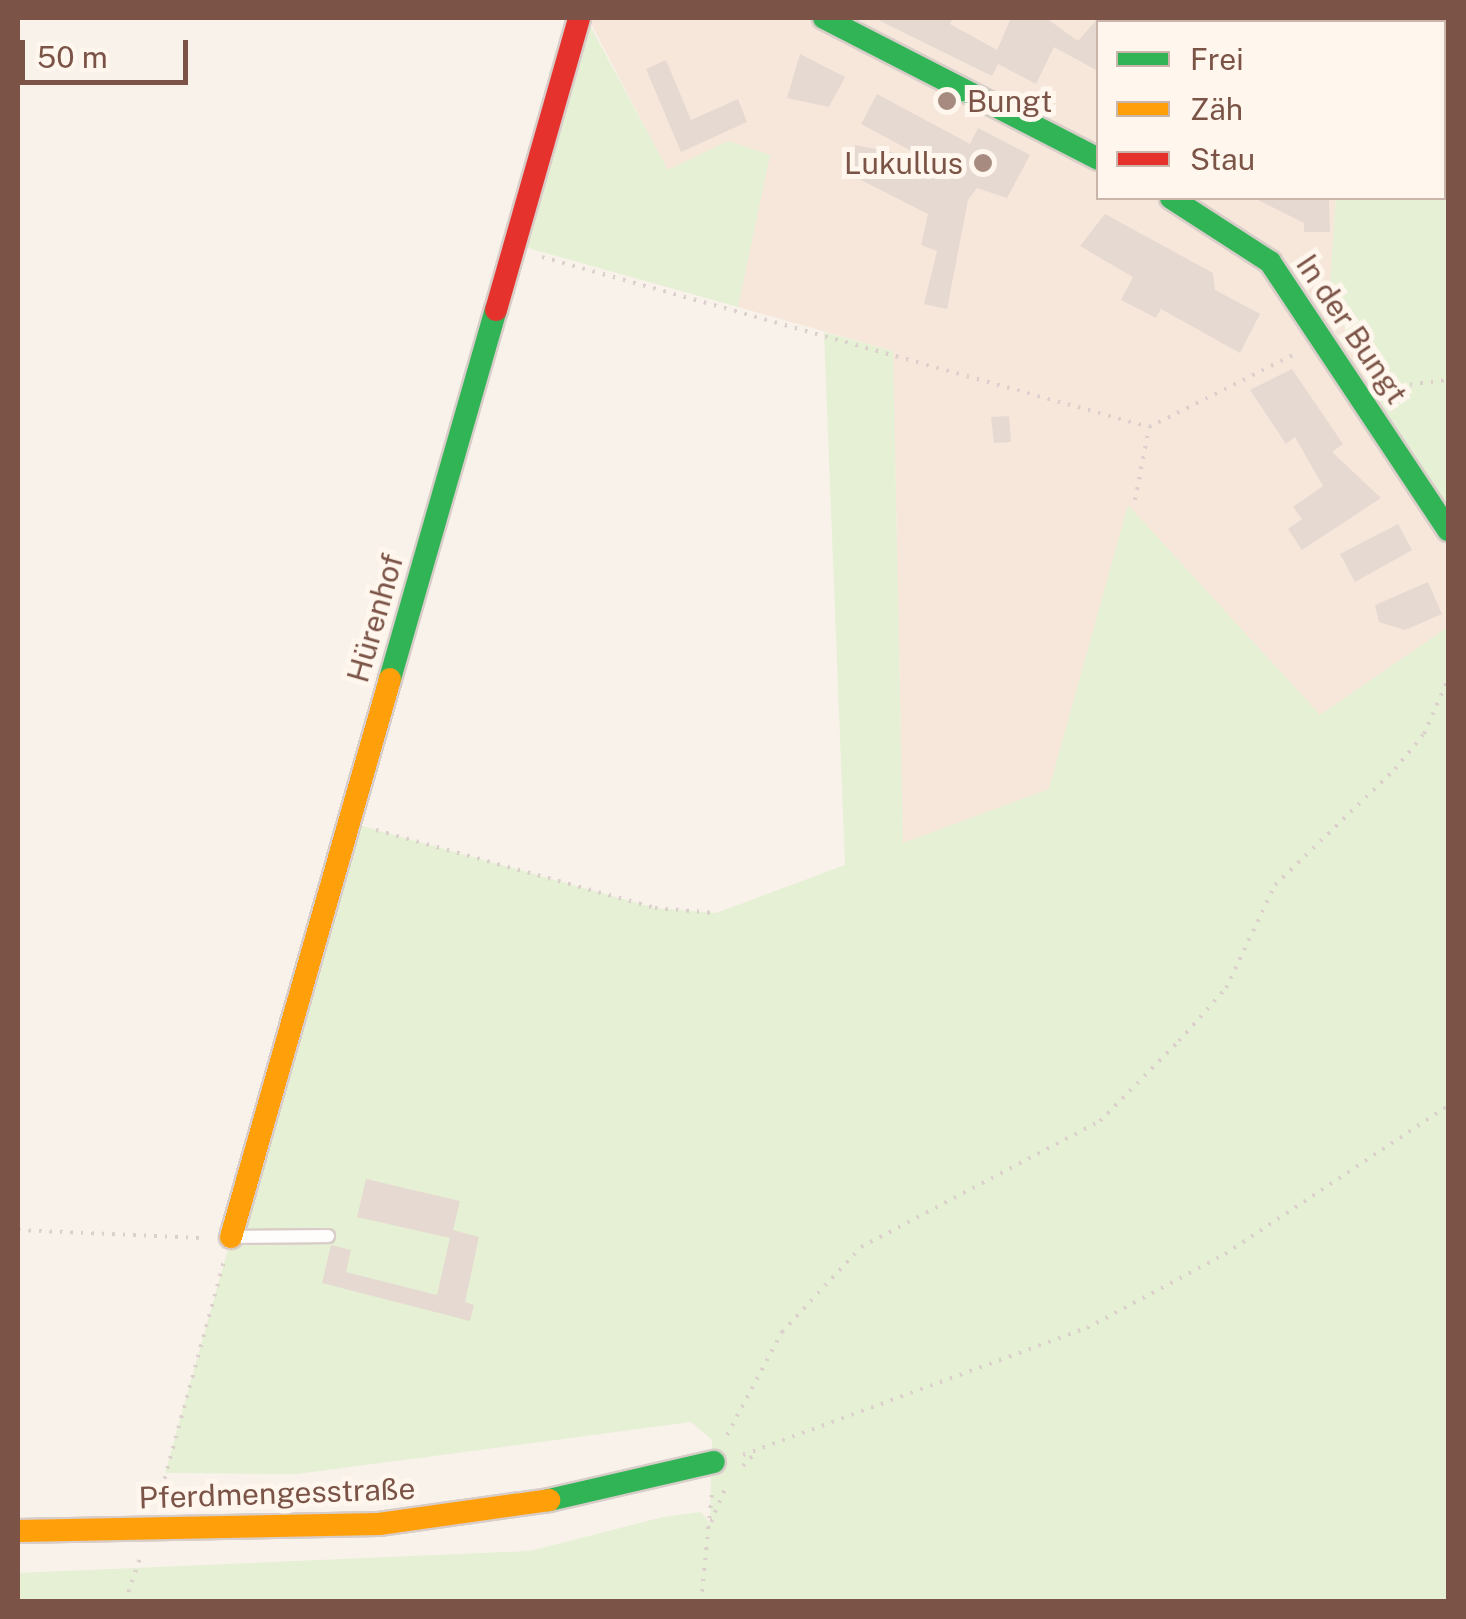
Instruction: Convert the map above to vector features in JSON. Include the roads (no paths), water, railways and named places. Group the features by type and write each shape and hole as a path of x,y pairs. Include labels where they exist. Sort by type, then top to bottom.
{"street":[{"name":"Hürenhof","path":"231,1236 580,18"},
{"path":"824,18 1096,158"},
{"name":"In der Bungt","path":"1173,200 1270,262 1362,394 1448,530"},
{"name":"Pferdmengesstraße","path":"18,1531 378,1524 534,1504 714,1462"}],"lane":[{"path":"231,1236 328,1236"}],"waterway":[{"path":"1312,18 1317,20"}],"place":[{"name":"Bungt","path":"947,101"},
{"name":"Lukullus","path":"983,163"}]}
